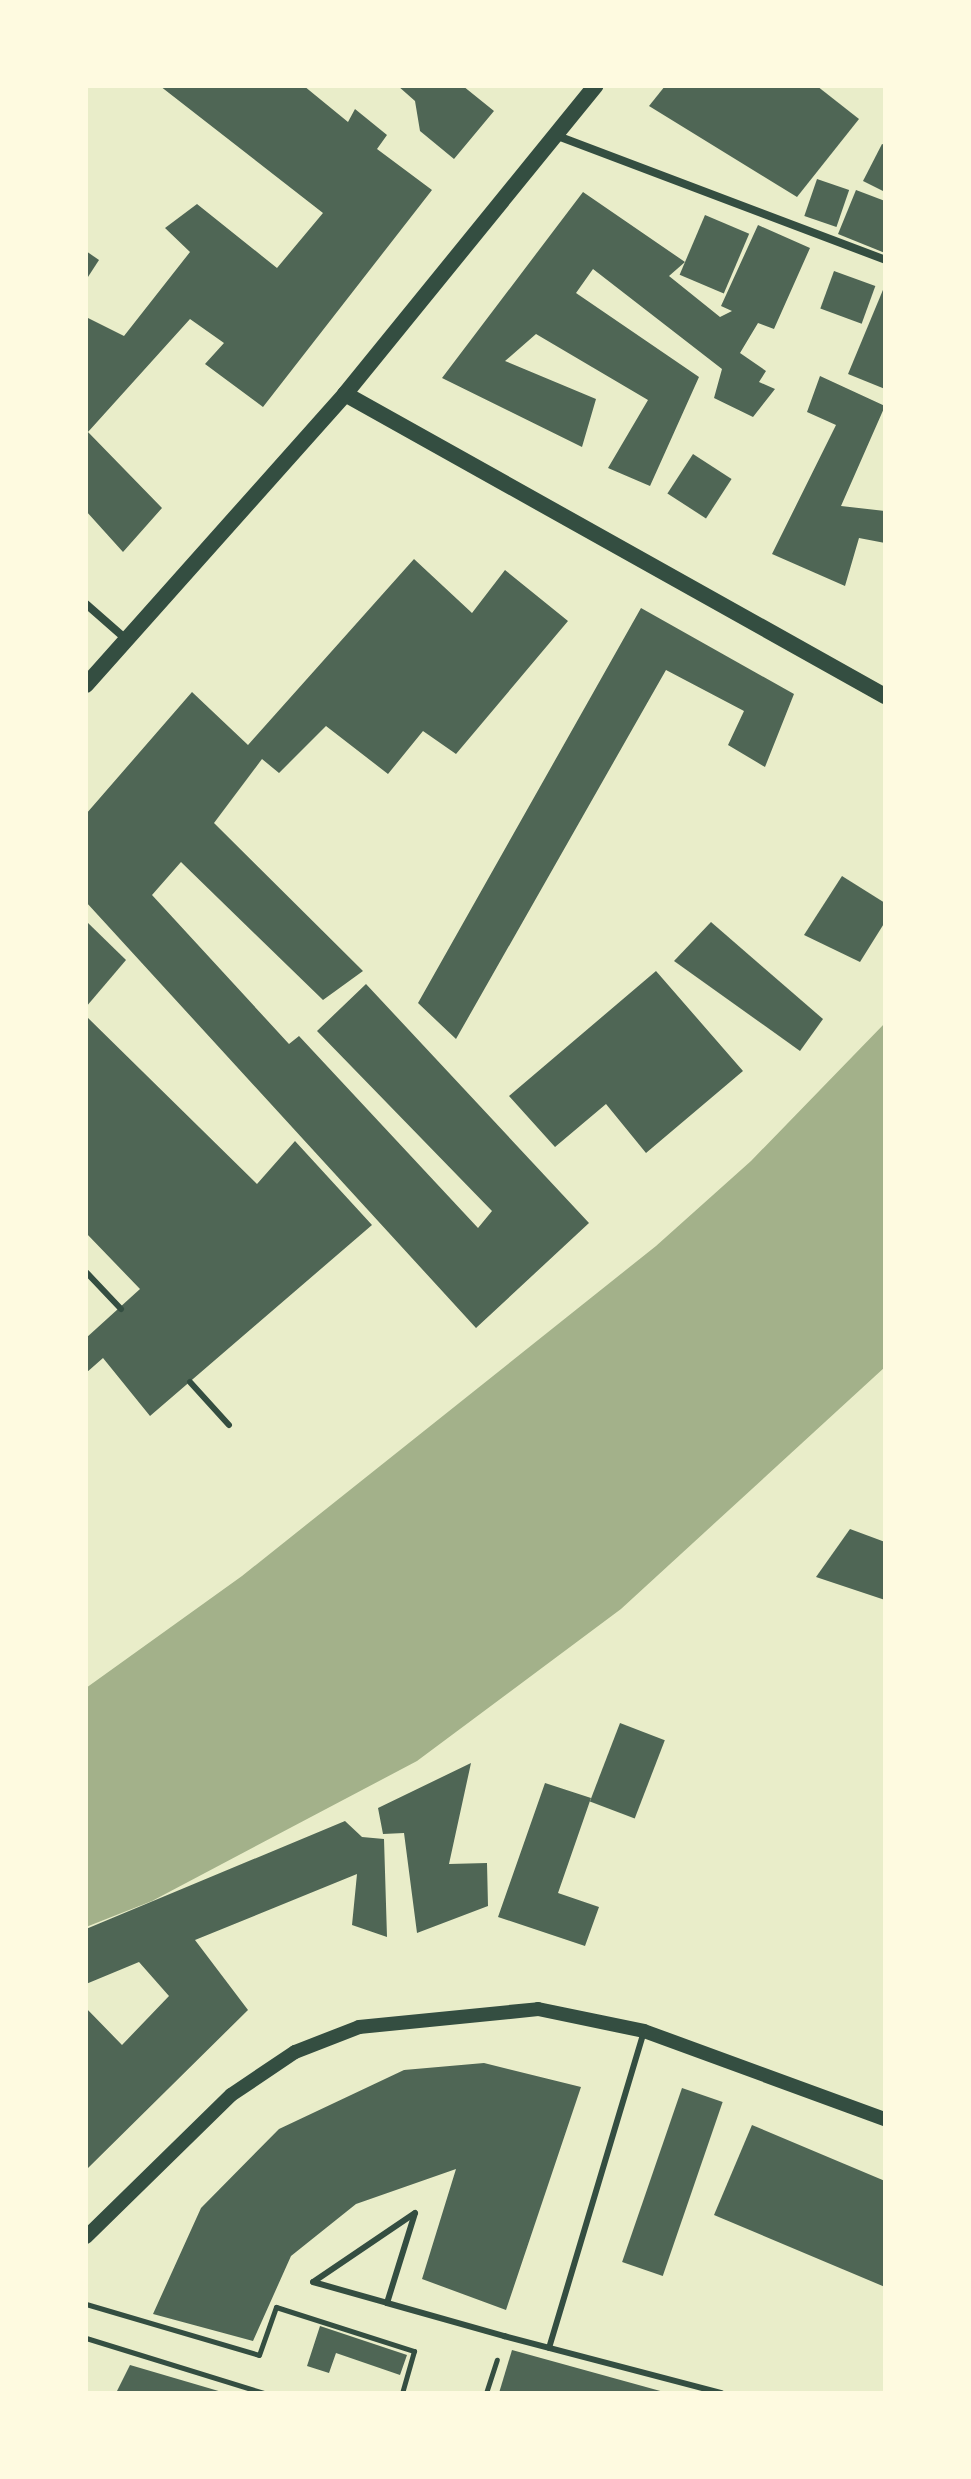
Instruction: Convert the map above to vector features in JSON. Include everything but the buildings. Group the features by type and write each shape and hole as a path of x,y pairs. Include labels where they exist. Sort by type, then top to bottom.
{"main road":[{"path":"86,685 345,394 595,86"},
{"path":"345,394 885,696"}],"street":[{"path":"555,135 885,260"},
{"path":"86,604 127,640"},
{"path":"86,2237 231,2095 295,2052 359,2027 538,2009 644,2031 885,2119"}],"lane":[{"path":"86,1272 121,1309"},
{"path":"190,1382 229,1425"},
{"path":"549,2348 644,2031"},
{"path":"387,2303 415,2213 313,2282 387,2303 549,2348 722,2393"}],"path":[{"path":"86,2304 259,2355 276,2307 414,2351 402,2393"},
{"path":"86,2338 264,2393"},
{"path":"486,2393 502,2342"}],"shaded area":[{"path":"885,1023 885,1367 621,1609 417,1761 152,1901 86,1927 86,1688 242,1576 656,1246 751,1161"}]}
